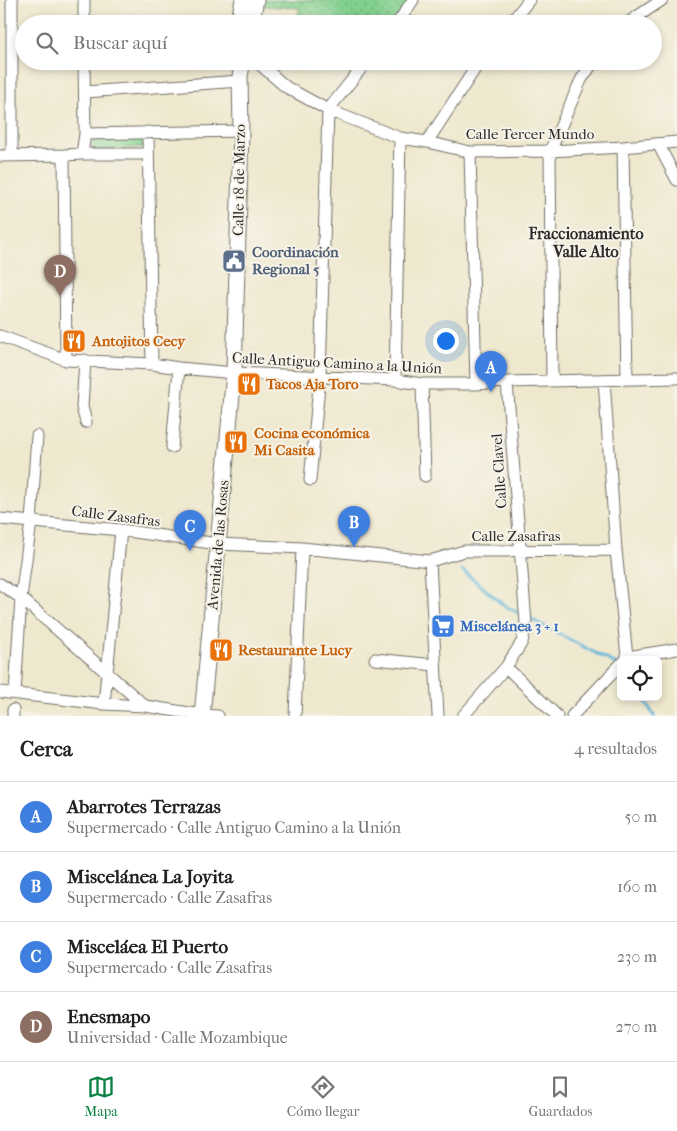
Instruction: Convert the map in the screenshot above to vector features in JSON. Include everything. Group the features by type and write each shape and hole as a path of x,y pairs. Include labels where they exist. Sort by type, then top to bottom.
{"street":[{"path":"12,0 12,155"},
{"path":"84,0 84,15"},
{"path":"240,15 243,0"},
{"path":"253,15 256,0"},
{"path":"403,15 414,0"},
{"path":"517,15 529,0"},
{"path":"640,15 662,0"},
{"path":"82,154 85,134 84,70"},
{"path":"85,92 240,70"},
{"name":"Calle 18 de Marzo","path":"234,373 240,70"},
{"name":"Calle Tercer Mundo","path":"266,70 286,87 328,110 400,138 470,152 550,152 677,142"},
{"path":"310,480 320,376 328,110 360,70"},
{"path":"427,142 474,70"},
{"path":"552,381 550,152 581,80 588,70"},
{"path":"85,134 240,131"},
{"path":"148,132 152,364"},
{"path":"395,380 400,138"},
{"path":"658,144 677,180"},
{"path":"623,147 627,379"},
{"path":"470,152 476,384"},
{"path":"0,156 148,154"},
{"path":"64,155 66,360"},
{"name":"Calle Antiguo Camino a la Unión","path":"0,336 66,360 152,364 234,373 395,380 422,384 677,378"},
{"path":"85,360 82,407 86,422"},
{"path":"172,447 179,368"},
{"name":"Avenida de las Rosas","path":"202,716 234,373"},
{"path":"604,380 624,656"},
{"name":"Calle Clavel","path":"463,716 506,667 522,642 526,622 507,382"},
{"path":"422,384 424,476"},
{"path":"15,693 21,598 31,522 37,436"},
{"name":"Calle Zasafras","path":"0,519 121,530 218,544 302,548 430,561 464,551 616,550"},
{"path":"104,704 121,530"},
{"path":"295,716 302,548"},
{"path":"430,561 438,716"},
{"path":"0,584 21,598 145,706"},
{"path":"642,656 677,648"},
{"path":"376,659 435,664"},
{"path":"506,667 557,716"},
{"path":"572,716 617,668"},
{"path":"0,692 104,704 145,706 202,716 218,716"}],"green space":[{"path":"263,0 413,0 402,15 297,15 300,8 261,6"},
{"path":"140,136 143,139 143,147 94,151 92,145 95,139"}],"waterway":[{"path":"462,570 505,606 523,615"},
{"path":"529,618 616,664"},
{"path":"645,701 654,716"}],"place":[{"name":"Coordinación Regional 5","path":"234,261"},
{"name":"Enesmapo","path":"60,296"},
{"name":"Antojitos Cecy","path":"74,341"},
{"name":"Tacos Aja Toro","path":"249,384"},
{"name":"Abarrotes Terrazas","path":"491,392"},
{"name":"Cocina económica Mi Casita","path":"236,442"},
{"name":"Miscelánea La Joyita","path":"354,547"},
{"name":"Misceláea El Puerto","path":"190,551"},
{"name":"Miscelánea 3 + 1","path":"443,626"},
{"name":"Restaurante Lucy","path":"221,650"}],"district":[{"name":"Fraccionamiento Valle Alto","path":"586,242"}]}
